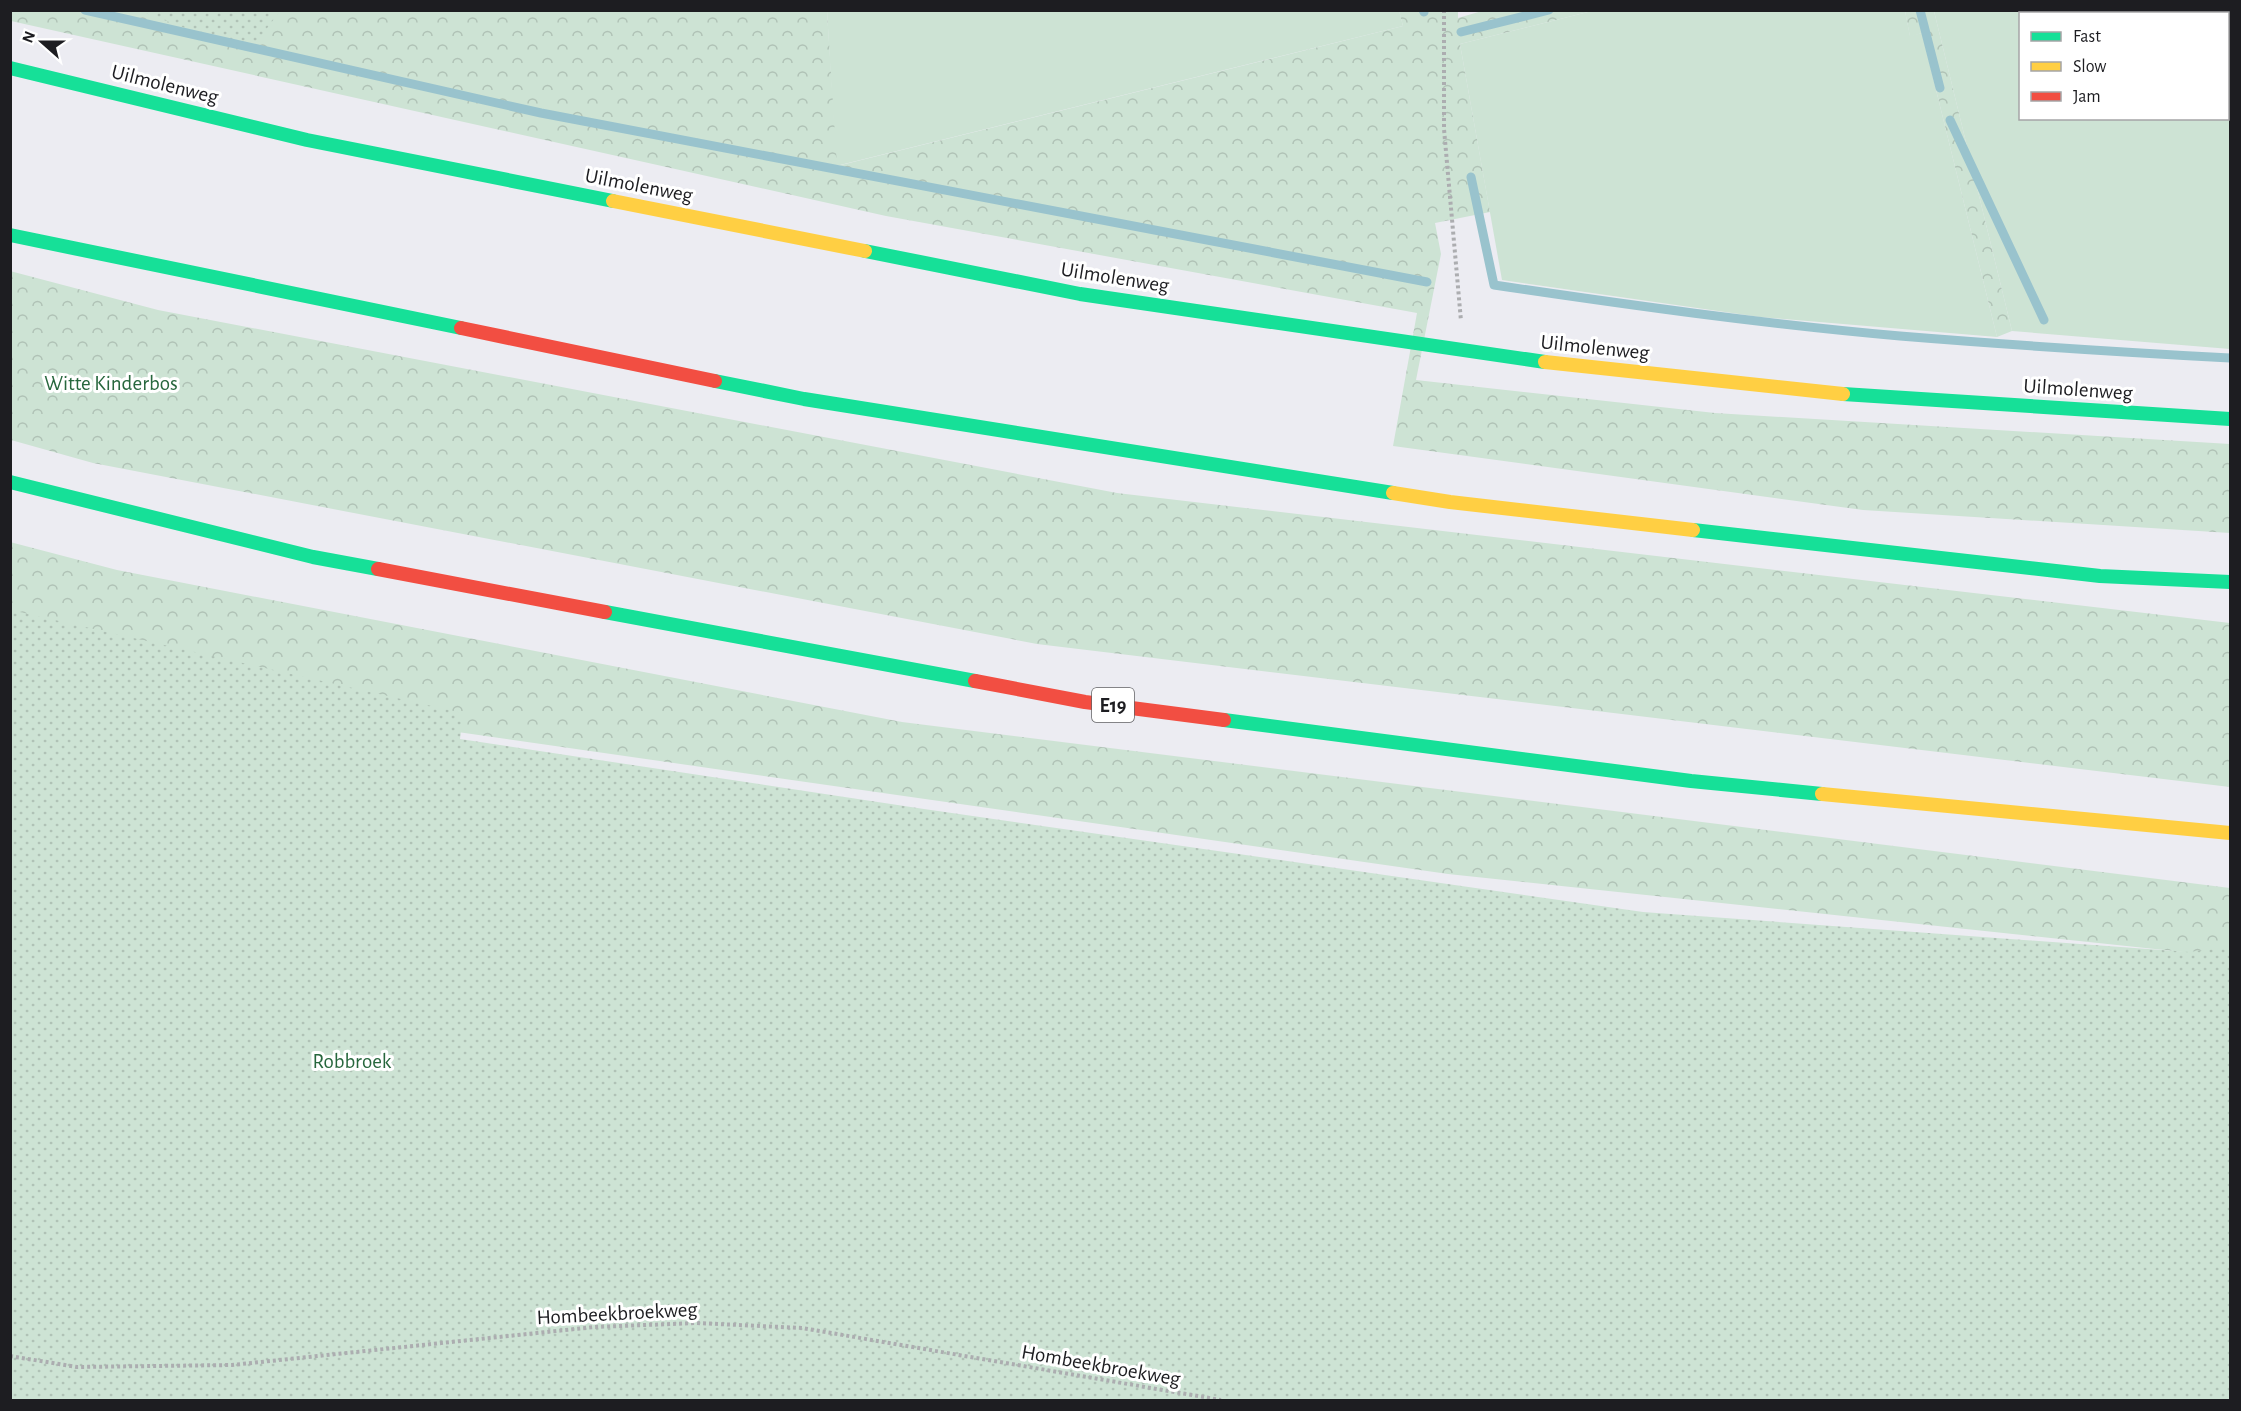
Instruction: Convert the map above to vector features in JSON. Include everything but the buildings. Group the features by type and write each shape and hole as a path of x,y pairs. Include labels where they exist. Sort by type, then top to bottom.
{"main road":[{"name":"Uilmolenweg","path":"10,68 308,140 1068,292 1515,360 1841,394 2230,419"},
{"path":"10,235 804,399 1438,500 2100,576 2230,582"},
{"name":"E19","path":"10,482 313,557 1085,702 1690,782 2230,833"}],"path":[{"path":"1444,10 1444,129 1464,352"},
{"name":"Hombeekbroekweg","path":"10,1356 78,1367 232,1365 594,1327 697,1323 813,1330 1221,1401"}],"green space":[{"path":"11,10 827,11 837,166 1403,26 1399,11 1458,11 1458,18 1482,11 1592,11 1460,44 1490,212 1435,223 1441,254 1416,380 1715,413 2230,444 2230,533 1863,510 1393,446 1417,313 886,216 11,21"},
{"path":"1399,10 1403,26 836,166 827,11"},
{"path":"140,11 280,11 249,52"},
{"path":"1592,11 1905,11 1910,36 1922,33 1997,337 1760,317 1502,280 1460,44"},
{"path":"1905,11 1934,11 2012,331 1997,337 1922,33 1910,37"},
{"path":"1934,11 2230,11 2230,349 2012,331"},
{"name":"Witte Kinderbos","path":"10,271 158,310 1117,493 2230,623 2230,787 1037,644 93,463 11,440"},
{"path":"10,542 117,570 902,722 2230,888 2230,1400 2202,954 1448,874 325,713 11,970"},
{"name":"Robbroek","path":"11,610 458,712 462,723 460,739 924,809 1643,912 2189,952 2230,947 2230,1400 11,1400"}],"waterway":[{"path":"85,10 541,113 1427,282"},
{"path":"1461,32 1549,10"},
{"path":"1920,10 1940,88"},
{"path":"1950,120 2044,320"},
{"path":"1471,177 1494,285 1798,326 1900,336 2230,358"}],"traffic: fast":[{"path":"10,68 307,140 613,201"},
{"path":"10,235 461,328"},
{"path":"865,251 1080,294 1545,362"},
{"path":"715,381 804,399 1393,493"},
{"path":"1843,394 2230,419"},
{"path":"10,482 313,557 378,569"},
{"path":"1693,530 2100,576 2230,582"},
{"path":"605,612 975,681"},
{"path":"1224,720 1691,781 1822,794"}],"traffic: slow":[{"path":"613,201 865,251"},
{"path":"1545,362 1843,394"},
{"path":"1393,493 1450,502 1693,530"},
{"path":"1822,794 2230,833"}],"traffic: jam":[{"path":"461,328 715,381"},
{"path":"378,569 605,612"},
{"path":"975,681 1085,702 1224,720"}]}
